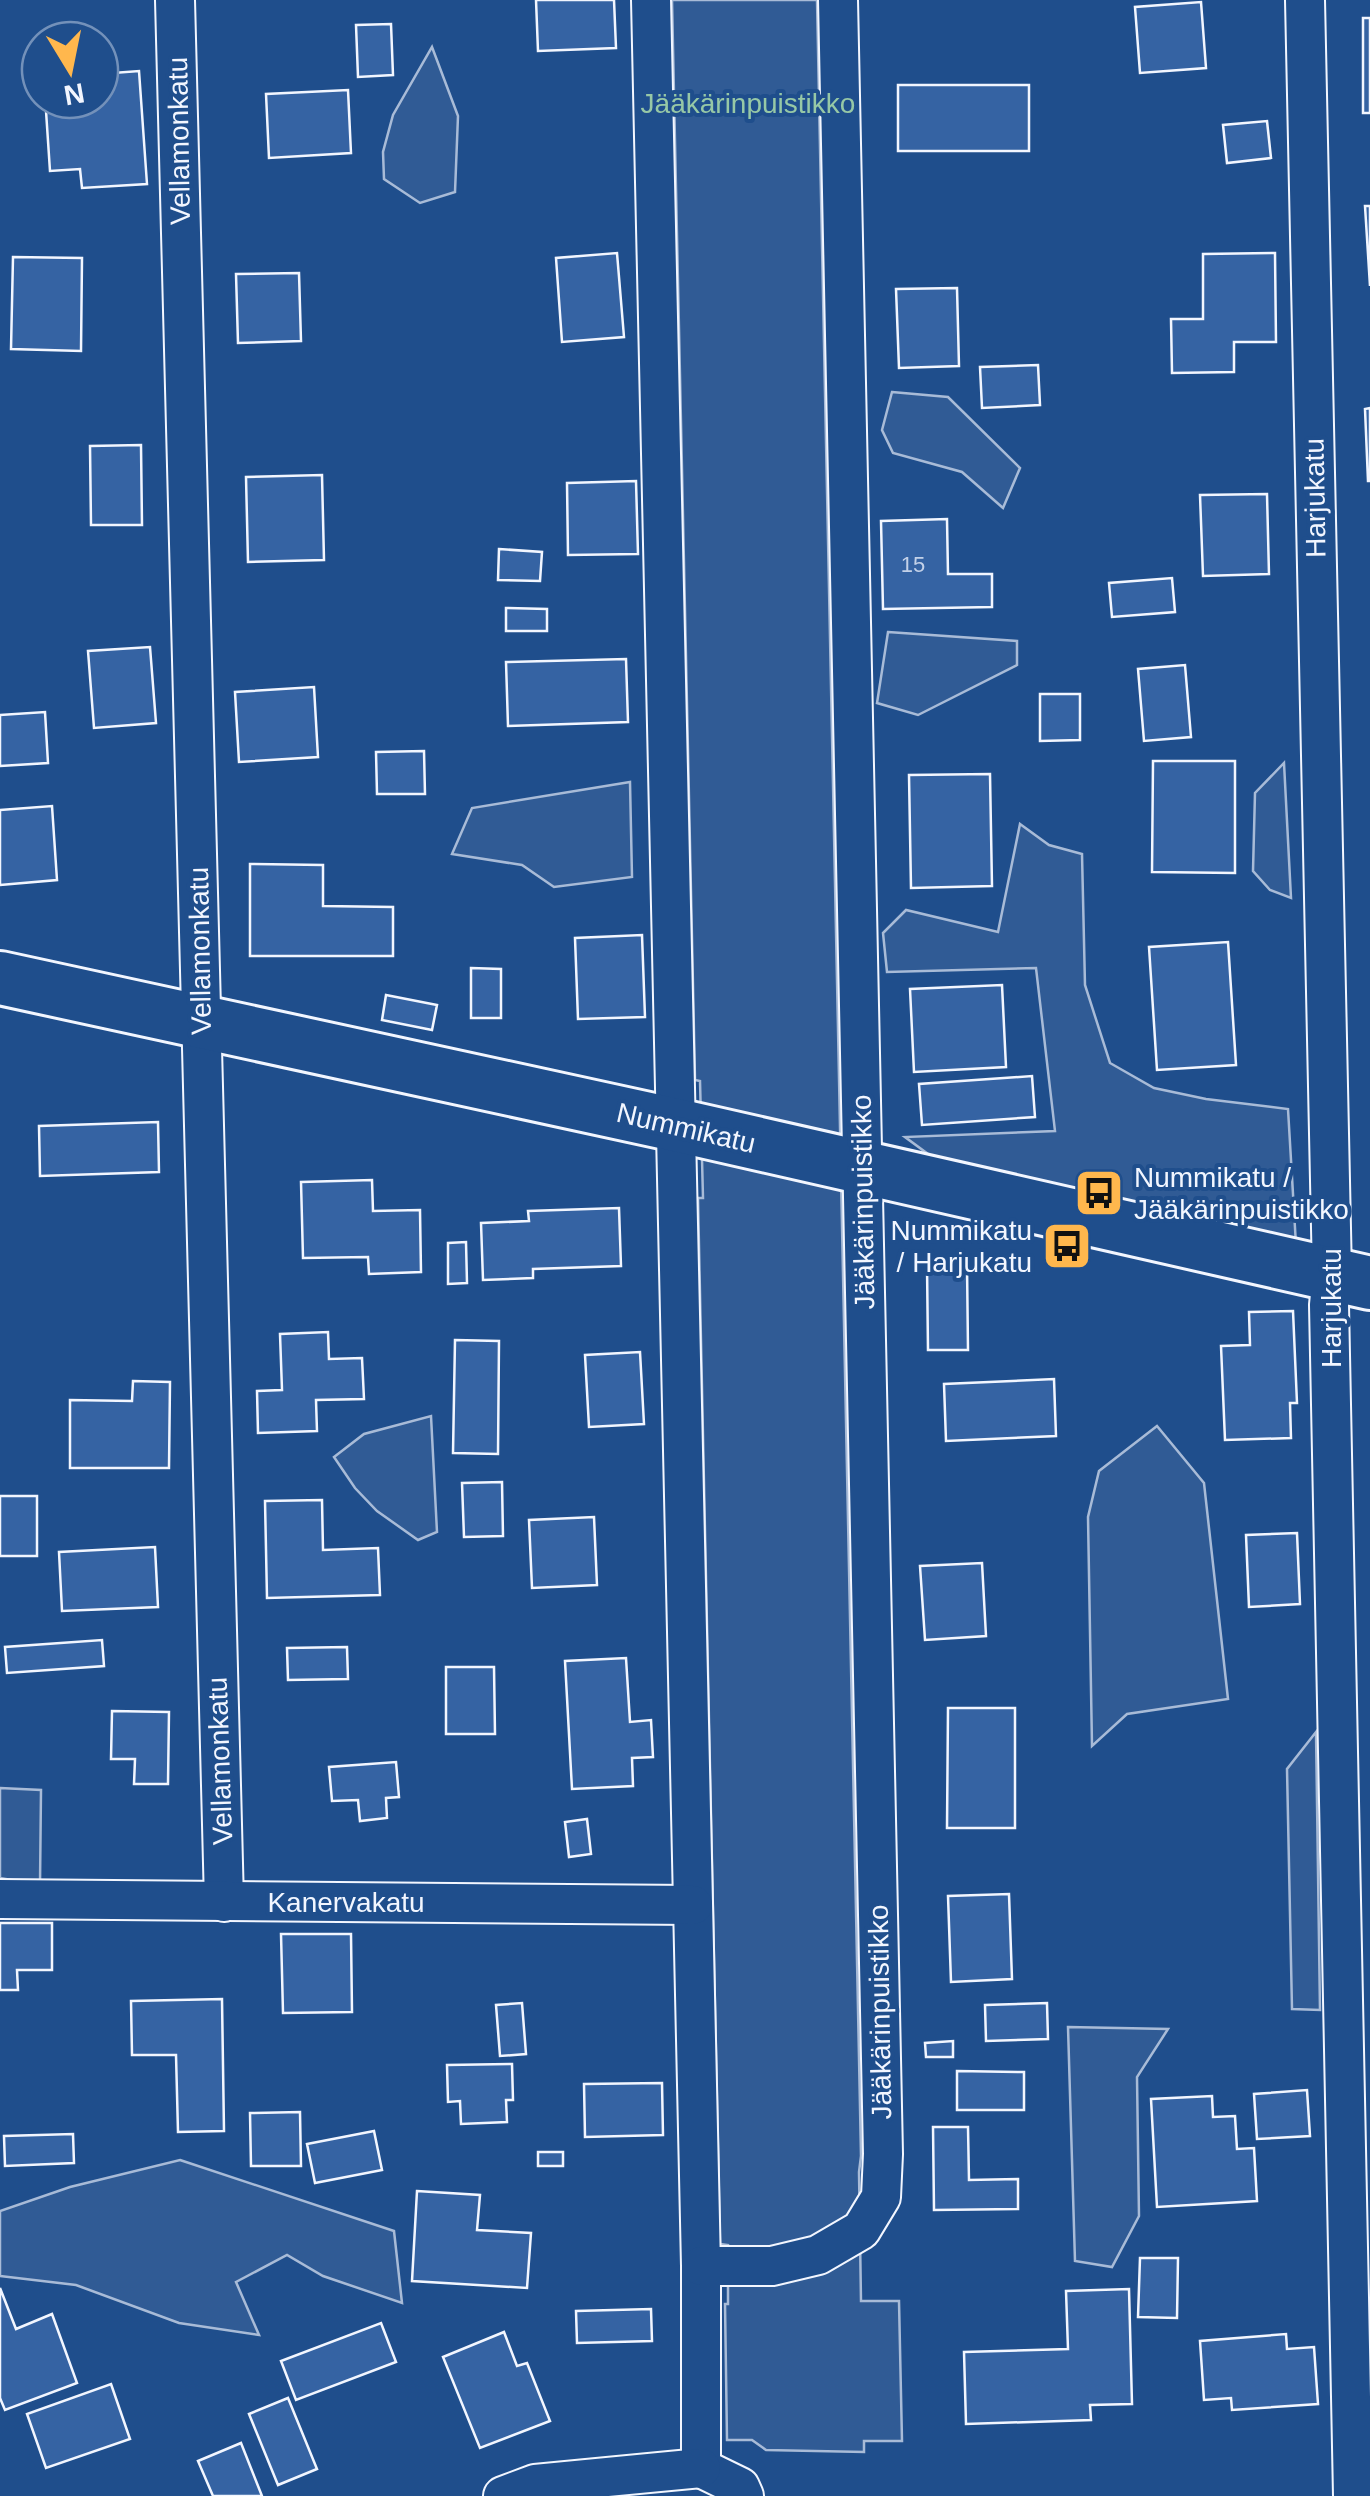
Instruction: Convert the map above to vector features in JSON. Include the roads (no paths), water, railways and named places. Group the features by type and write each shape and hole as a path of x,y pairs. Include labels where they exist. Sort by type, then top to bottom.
{"street":[{"name":"Vellamonkatu","path":"175,0 224,1902"},
{"path":"652,0 701,2266 701,2468"},
{"name":"Jääkärinpuistikko","path":"701,2266 772,2266 818,2256 860,2230 881,2197 884,2154 838,0"},
{"name":"Harjukatu","path":"1305,0 1351,1279 1329,1304 1353,2496"},
{"name":"Nummikatu","path":"0,978 1351,1279"},
{"name":"Kanervakatu","path":"0,1899 693,1905"},
{"path":"503,2496 534,2484 701,2468 740,2487 744,2496"}],"place":[{"name":"Nummikatu / Jääkärinpuistikko","path":"1099,1193"},
{"name":"Nummikatu / Harjukatu","path":"1067,1246"}]}
